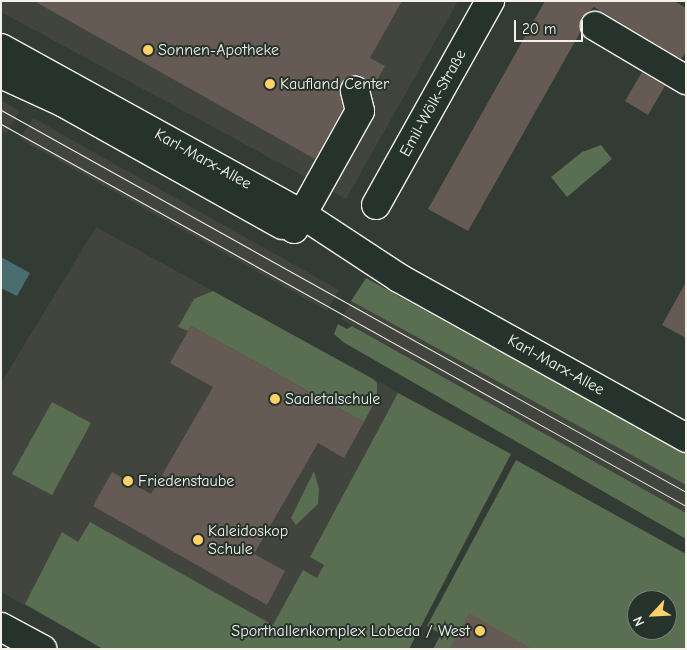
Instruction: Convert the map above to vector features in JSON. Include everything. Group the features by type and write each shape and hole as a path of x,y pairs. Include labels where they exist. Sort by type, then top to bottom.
{"street":[{"name":"Emil-Wölk-Straße","path":"376,205 490,1"},
{"path":"595,26 686,80"},
{"name":"Karl-Marx-Allee","path":"1,48 298,223"},
{"name":"Karl-Marx-Allee","path":"1,74 64,103 298,223 686,438"},
{"path":"298,223 350,111"},
{"path":"1,626 42,649"}],"shaded area":[{"name":"Kaufland Center","path":"1,1 458,1 346,199 1,12"},
{"path":"1,100 20,111 6,134 1,131"},
{"path":"33,118 339,290 327,311 20,139"},
{"path":"96,227 511,454 409,649 103,649 1,592 1,383"},
{"path":"351,301 686,485 686,513 341,319"}],"green space":[{"path":"601,145 612,159 567,197 551,177 582,152"},
{"path":"366,278 686,454 686,485 351,301"},
{"path":"213,291 373,379 377,383 377,397 364,422 191,326 188,331 178,327 194,299"},
{"path":"338,324 347,329 352,326 686,513 686,539 343,342 334,334"},
{"path":"398,393 511,454 409,649 103,649 25,604 62,532 78,542 90,522 273,625 303,570 317,578 324,565 310,557"},
{"path":"52,402 91,423 52,495 12,474"},
{"path":"516,460 686,554 686,649 433,649 441,634 427,626"},
{"path":"314,471 319,489 318,504 296,525 291,518"}],"water":[{"path":"1,257 30,273 17,296 1,288"}],"building":[{"name":"Kaufland Center","path":"34,1 402,1 370,58 385,66 373,87 359,76 344,80 340,87 343,109 315,159"},
{"path":"545,1 674,1 686,8 686,52 681,59 594,7 581,18 581,31 468,231 428,209"},
{"path":"642,72 665,86 648,115 625,101"},
{"path":"686,282 686,338 662,325"},
{"path":"191,326 364,422 344,458 318,443 254,554 285,571 267,605 93,506 112,472 151,494 213,387 170,363"},
{"name":"Sporthallenkomplex Lobeda / West","path":"469,613 532,649 449,649"}],"tram line":[{"path":"1,110 686,492"},
{"path":"1,124 686,506"}],"place":[{"name":"Sonnen-Apotheke","path":"148,50"},
{"name":"Kaufland Center","path":"270,84"},
{"name":"Saaletalschule","path":"275,399"},
{"name":"Friedenstaube","path":"128,481"},
{"name":"Kaleidoskop Schule","path":"198,540"},
{"name":"Sporthallenkomplex Lobeda / West","path":"480,631"}]}
